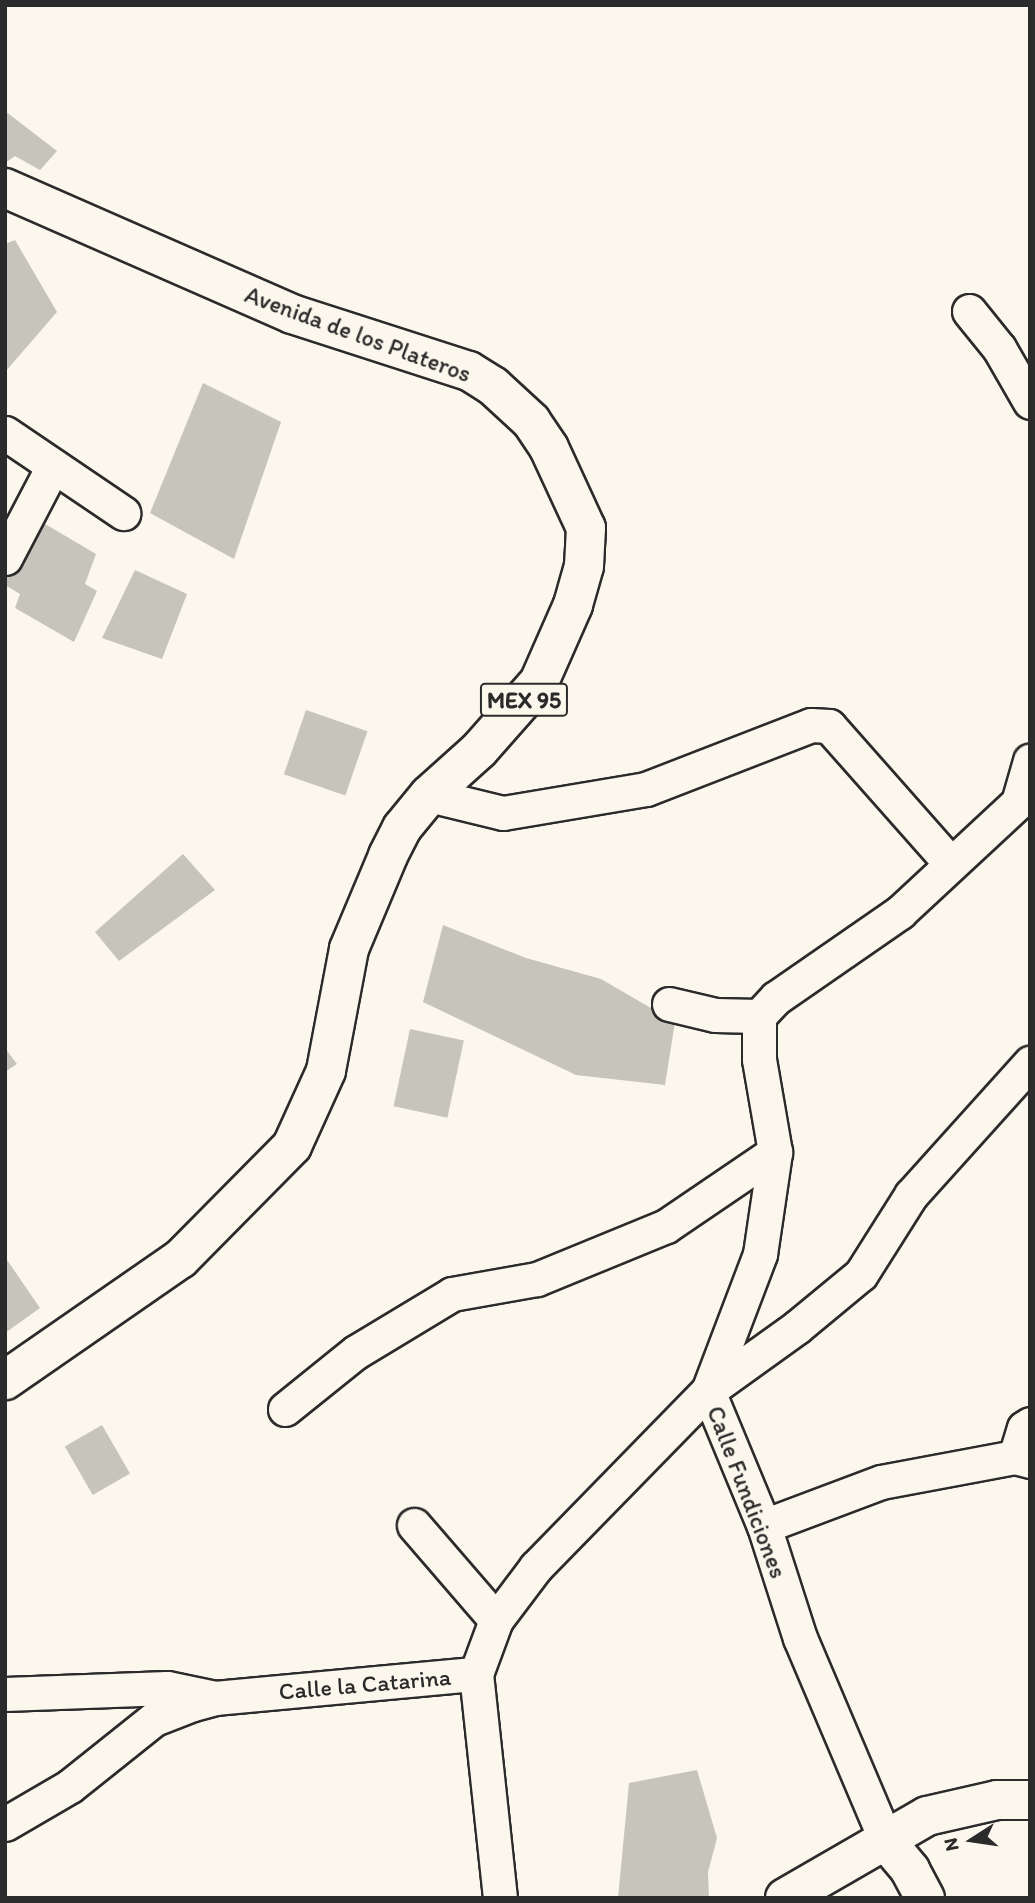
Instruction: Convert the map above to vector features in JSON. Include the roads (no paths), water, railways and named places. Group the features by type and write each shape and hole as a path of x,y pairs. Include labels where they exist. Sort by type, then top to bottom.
{"main road":[{"name":"Avenida de los Plateros","path":"5,188 292,314 424,353 469,371 494,386 531,421 578,504 586,528 584,566 557,647 539,682 480,750 429,795 402,828 368,898 349,949 326,1071 292,1146 180,1259 5,1380"},
{"path":"785,1898 927,1816 958,1806 1030,1800"},
{"name":"Calle Fundiciones","path":"886,1841 910,1870 925,1898"}],"street":[{"path":"969,311 999,348 1030,402"},
{"path":"5,433 123,513"},
{"path":"5,558 53,466"},
{"path":"429,795 503,813 646,789 811,725 828,726 950,863"},
{"path":"708,1391 760,1254 775,1152 759,1059 759,1016 776,998 900,912 1025,795 1030,761"},
{"path":"669,1004 715,1015 759,1016"},
{"name":"Calle Fundiciones","path":"886,1841 800,1638 764,1526 708,1391 797,1327 861,1273 911,1195 1030,1063"},
{"path":"285,1409 375,1340 452,1294 537,1279 666,1226 775,1152"},
{"name":"Calle la Catarina","path":"5,1824 70,1786 154,1719 215,1698 476,1674 496,1620 536,1567 708,1391"},
{"path":"764,1526 881,1482 1022,1459 1024,1428 1030,1424"},
{"path":"414,1525 496,1620"},
{"path":"476,1674 500,1898"},
{"path":"5,1694 167,1688 215,1698"}]}
